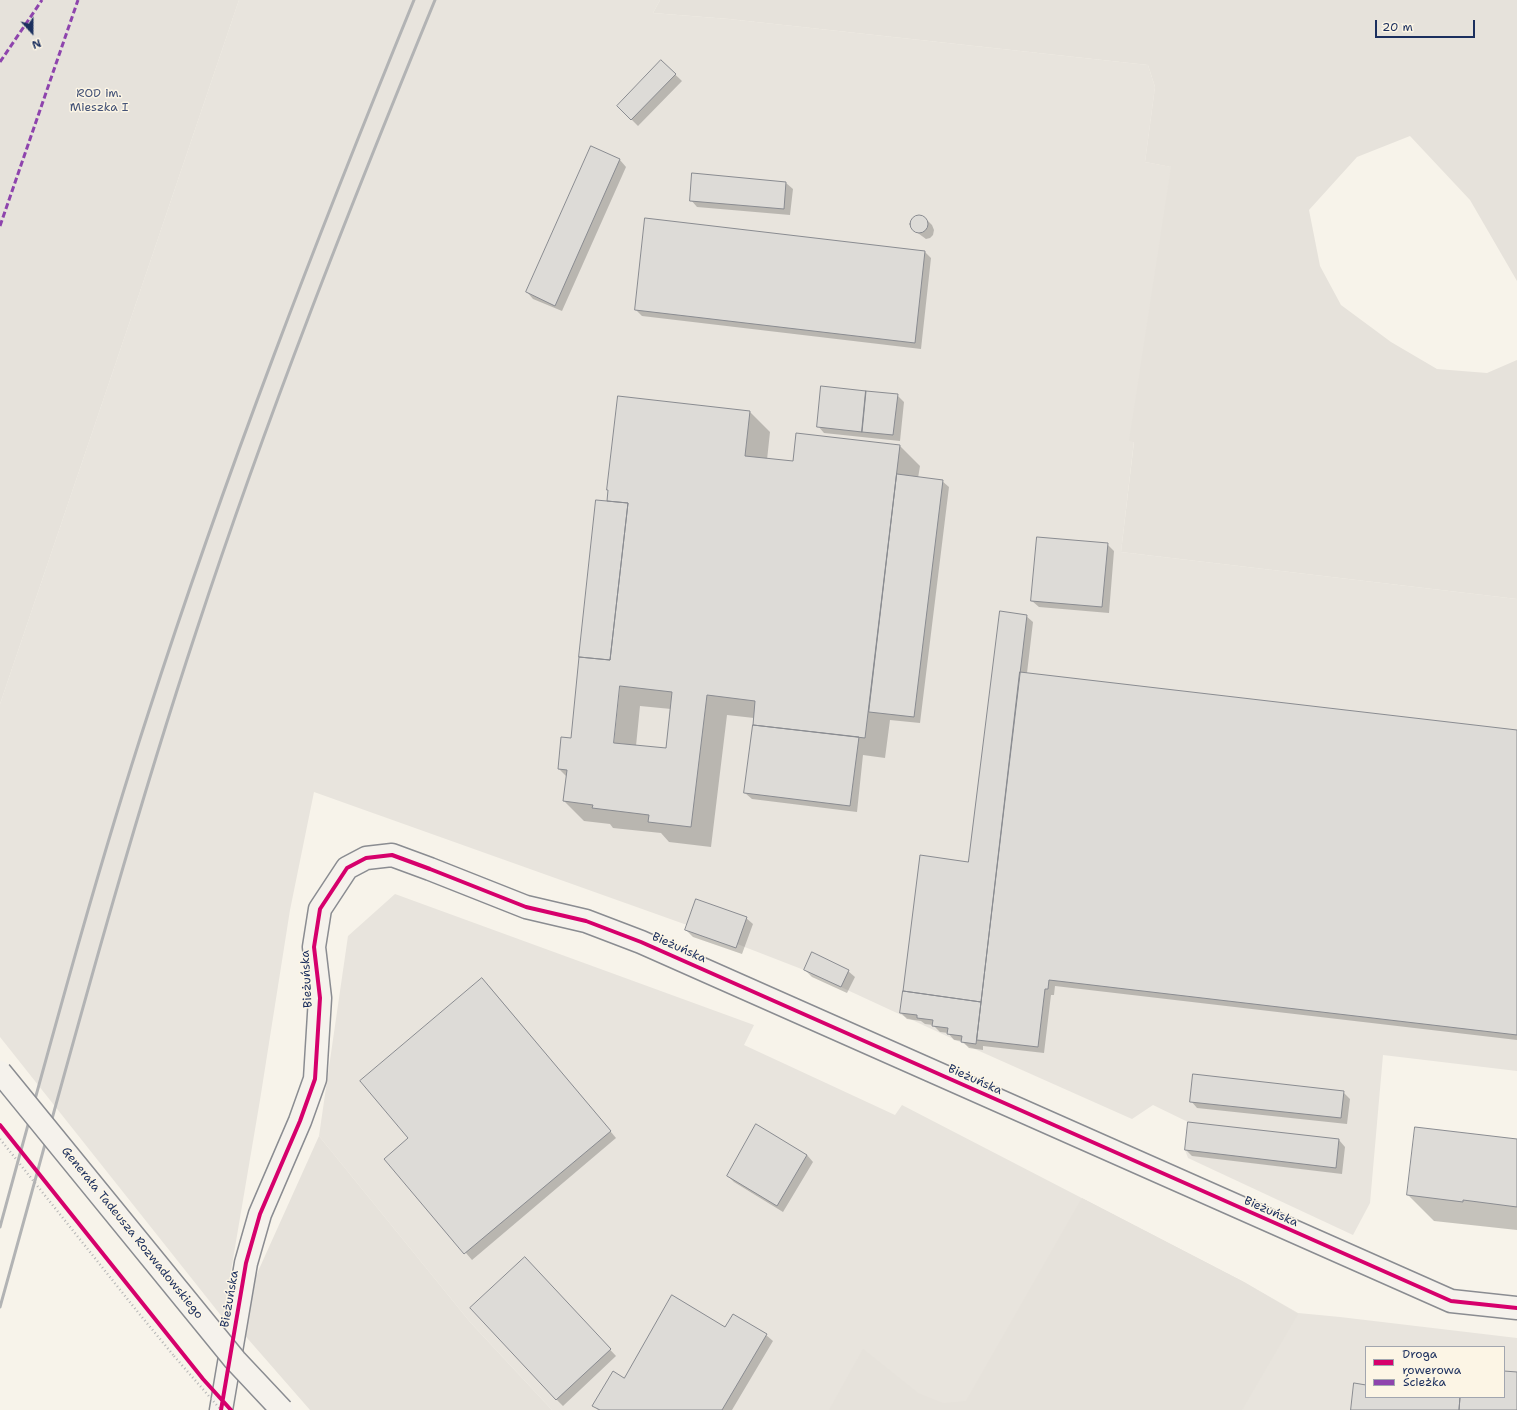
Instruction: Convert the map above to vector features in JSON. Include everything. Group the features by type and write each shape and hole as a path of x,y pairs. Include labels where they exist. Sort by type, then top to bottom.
{"street":[{"name":"Bieżuńska","path":"221,1410 246,1263 260,1214 300,1122 315,1079 320,998 314,947 320,909 347,868 366,858 392,855 430,868 526,907 586,921 641,942 1451,1301 1517,1308"},
{"name":"Generała Tadeusza Rozwadowskiego","path":"0,1072 235,1360 282,1410"}],"path":[{"path":"0,1139 174,1356 221,1410"}],"shaded area":[{"path":"239,0 660,0 653,13 729,19 1148,65 1155,87 1145,162 1172,167 1130,441 1134,441 1121,552 1517,599 1517,1071 1383,1055 1370,1203 1353,1235 1188,1158 1185,1150 1188,1122 1153,1105 1132,1119 977,1050 804,970 737,944 736,948 685,930 687,925 314,792 290,910 223,1318 0,1037 0,704"},
{"path":"395,894 754,1025 744,1045 895,1115 902,1105 1244,1282 1298,1313 1517,1338 1517,1410 552,1410 470,1322 319,1136 348,936"}],"green space":[{"name":"ROD im. Mieszka I","path":"0,0 239,0 0,704"},
{"path":"660,0 1517,0 1517,281 1470,200 1410,136 1357,157 1309,210 1320,266 1341,305 1391,342 1437,369 1487,373 1517,360 1517,599 1121,552 1134,442 1129,441 1171,167 1145,162 1155,87 1148,65 729,19 653,13"},
{"path":"319,1136 470,1322 552,1410 310,1410 241,1331 251,1287"},
{"path":"1082,1198 1244,1282 1298,1314 1242,1410 829,1410 863,1349 918,1393 943,1403 966,1401"}],"building":[{"path":"661,60 676,74 631,120 617,106"},
{"path":"591,146 620,159 555,306 526,292"},
{"path":"692,173 786,182 784,209 690,201"},
{"path":"919,215 925,218 928,224 925,230 919,233 913,230 910,224 913,218"},
{"path":"645,218 925,251 915,343 635,310"},
{"path":"821,386 866,391 862,432 817,427"},
{"path":"866,391 898,394 893,435 862,432"},
{"path":"618,396 750,411 745,456 793,461 796,433 900,445 865,738 753,725 755,701 707,695 691,827 648,822 649,815 592,808 593,805 563,801 567,770 558,769 561,737 571,738 579,657 610,660 628,503 607,501","holes":["620,686 672,692 666,748 614,743"]},
{"path":"897,474 943,480 914,717 869,712"},
{"path":"596,500 628,503 610,660 579,657"},
{"path":"1037,537 1108,543 1102,607 1031,601"},
{"path":"1000,611 1027,615 981,1002 903,991 920,855 968,862"},
{"path":"1020,672 1517,730 1517,1035 1049,980 1048,989 1045,989 1038,1047 977,1040"},
{"path":"753,725 859,737 850,806 744,793"},
{"path":"696,899 747,917 736,948 685,930"},
{"path":"812,952 849,970 841,987 804,970"},
{"path":"482,978 611,1131 464,1254 384,1159 408,1138 360,1081"},
{"path":"903,991 981,1002 976,1044 961,1042 962,1036 947,1034 948,1028 932,1026 933,1020 917,1018 917,1015 900,1013"},
{"path":"1193,1074 1344,1091 1341,1118 1190,1102"},
{"path":"1188,1122 1339,1139 1336,1168 1185,1150"},
{"path":"756,1124 807,1155 777,1206 727,1176"},
{"path":"1415,1127 1517,1139 1517,1207 1407,1195"},
{"path":"525,1257 611,1349 556,1400 470,1308"},
{"path":"672,1295 725,1327 733,1314 767,1334 722,1410 600,1410 592,1406 613,1371 624,1378"},
{"path":"1505,1371 1517,1372 1517,1410 1459,1410 1460,1398 1505,1398"},
{"path":"1354,1383 1365,1385 1365,1398 1460,1398 1459,1410 1351,1410"}],"railway":[{"path":"0,1227 108,841 178,623 274,354 414,0"},
{"path":"0,1307 119,882 197,629 252,470 310,312 435,0"}],"marked path":[{"path":"0,62 42,0"},
{"path":"0,226 78,0"}],"cycle path":[{"path":"221,1410 246,1263 260,1214 300,1121 315,1079 320,998 314,947 320,909 347,868 366,858 392,855 526,907 586,921 641,942 1451,1301 1517,1308"},
{"path":"0,1125 203,1379 231,1410"}]}
